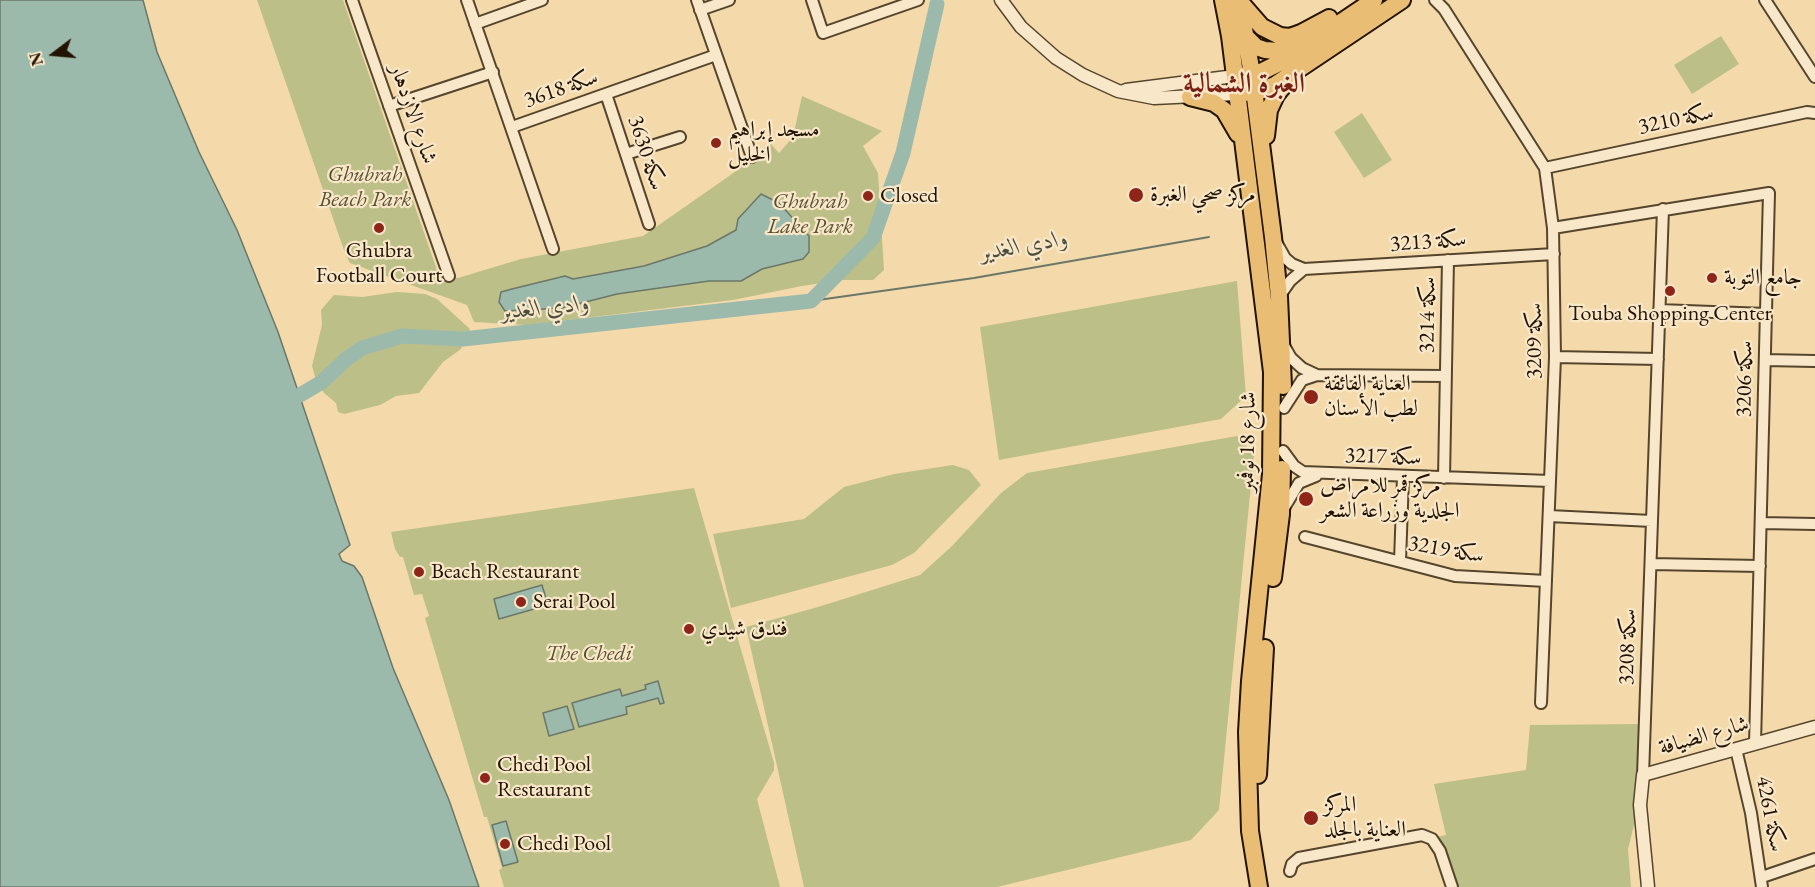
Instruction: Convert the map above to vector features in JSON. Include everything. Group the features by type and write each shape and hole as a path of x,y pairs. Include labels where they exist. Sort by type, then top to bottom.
{"main road":[{"name":"شارع 18 نوفمبر","path":"1223,0 1243,75 1263,169 1273,237 1282,341 1284,408 1281,514 1267,619 1259,733 1258,799 1270,887"},
{"name":"شارع 18 نوفمبر","path":"1239,0 1246,37 1243,75"},
{"path":"1239,0 1262,27 1280,36 1290,37 1358,0"},
{"path":"1243,75 1271,68 1374,0"},
{"path":"1246,93 1275,85 1402,0"},
{"path":"1246,37 1256,47 1278,51 1313,40"},
{"path":"1263,169 1269,110 1276,95 1298,71"},
{"name":"شارع 18 نوفمبر","path":"1246,93 1244,147 1272,372 1271,474 1247,732 1250,822 1259,887"},
{"path":"1190,97 1214,103 1224,110 1244,147"}],"street":[{"name":"شارع الازدهار","path":"352,0 449,276"},
{"name":"سكة 3618","path":"467,0 512,127 716,55"},
{"path":"476,24 542,0"},
{"path":"729,0 699,5 752,157"},
{"path":"812,0 823,33 918,0"},
{"path":"882,0 885,11"},
{"path":"1001,0 1021,27 1056,58 1083,75 1118,91 1154,98 1246,93"},
{"name":"سكة 3209","path":"1435,0 1442,5 1545,168 1553,228 1555,357 1541,703"},
{"path":"1765,0 1815,77"},
{"path":"389,106 493,72"},
{"path":"1118,91 1243,75"},
{"name":"سكة 3630","path":"606,94 649,224"},
{"name":"سكة 3210","path":"1545,168 1807,111 1815,113"},
{"path":"512,127 553,249"},
{"path":"626,154 680,137"},
{"name":"سكة 3206","path":"1663,209 1769,193 1755,744"},
{"path":"1553,228 1663,209"},
{"name":"سكة 3208","path":"1643,775 1663,209"},
{"path":"1273,237 1285,258 1304,269 1290,281 1279,297"},
{"name":"سكة 3213","path":"1304,269 1554,254"},
{"name":"سكة 3214","path":"1444,478 1448,260"},
{"path":"1659,310 1766,314"},
{"path":"1282,341 1291,358 1302,368 1317,375"},
{"path":"1555,357 1658,359"},
{"path":"1765,360 1815,361"},
{"path":"1284,408 1302,380 1317,375 1446,376"},
{"name":"سكة 3217","path":"1283,451 1294,466 1303,472 1550,481"},
{"name":"سكة 3217","path":"1281,514 1299,483 1322,474"},
{"path":"1400,561 1403,477"},
{"path":"1549,516 1652,521"},
{"path":"1761,523 1815,524"},
{"name":"سكة 3219","path":"1305,537 1455,576 1546,580"},
{"path":"1651,564 1760,566"},
{"name":"شارع الضيافة","path":"1648,887 1640,805 1643,775 1815,727"},
{"name":"سكة 4261","path":"1736,749 1751,813 1762,882"},
{"path":"1290,871 1292,864 1299,858 1422,836 1432,839 1440,851 1452,887"},
{"path":"1762,882 1815,859"}],"green space":[{"name":"Ghubrah Lake Park","path":"257,0 343,0 438,273 458,278 521,259 643,236 732,174 770,143 779,153 793,137 802,96 882,131 863,146 878,173 884,270 873,280 842,280 733,300 527,325 474,322 467,305 350,263"},
{"path":"1721,36 1739,64 1692,94 1674,65"},
{"path":"1362,113 1392,160 1364,178 1334,132"},
{"path":"1237,281 1246,396 1221,419 999,460 980,327"},
{"path":"397,292 425,294 437,299 470,329 461,349 443,362 419,393 396,396 380,405 344,414 338,412 336,403 324,393 316,380 312,366 322,325 321,310 334,295 362,297"},
{"path":"1237,436 1254,454 1219,810 1191,840 997,887 804,887 746,627 920,575 953,545 1001,493 1027,473"},
{"path":"953,465 969,470 981,485 914,553 892,565 731,608 713,534 804,519 844,487 894,474"},
{"name":"The Chedi","path":"694,488 774,763 774,770 757,799 780,887 504,887 499,870 502,868 487,817 484,817 425,618 429,616 422,594 414,595 403,557 400,557 395,549 391,532"},
{"path":"1645,724 1639,805 1628,849 1631,887 1452,887 1432,838 1446,835 1434,784 1526,770 1530,725"}],"water":[{"path":"0,0 143,0 157,52 199,152 237,230 278,332 350,545 339,554 342,561 354,566 362,577 393,668 449,800 479,887 0,887"},
{"path":"761,194 779,203 809,236 809,252 803,259 762,269 741,281 709,281 617,294 562,308 505,311 499,302 501,292 512,289 565,276 573,279 644,266 707,246 736,230 738,219"},
{"name":"Serai Pool","path":"542,585 548,605 499,619 494,599"},
{"path":"658,681 664,703 660,704 658,698 626,707 627,714 579,727 572,703 620,689 622,696 646,689 645,685"},
{"path":"567,706 574,729 549,736 543,713"},
{"name":"Chedi Pool","path":"506,821 518,862 503,866 492,825"}],"waterway":[{"name":"وادي الغدير","path":"300,395 322,382 345,360 362,348 402,336 463,339 811,301 873,238 903,153 937,4"},
{"name":"وادي الغدير","path":"811,301 974,278 1209,237"}],"place":[{"name":"مسجد إبراهيم الخليل","path":"716,143"},
{"name":"مركز صحي الغبرة","path":"1136,195"},
{"name":"Closed","path":"868,196"},
{"name":"Ghubra Football Court","path":"379,228"},
{"name":"جامع التوبة","path":"1712,278"},
{"name":"Touba Shopping Center","path":"1670,291"},
{"name":"العناية الفائقة لطب الأسنان","path":"1311,397"},
{"name":"مركز قمر للامراض الجلدية وزراعة الشعر","path":"1306,499"},
{"name":"Beach Restaurant","path":"419,572"},
{"name":"Serai Pool","path":"521,602"},
{"name":"فندق شيدي","path":"689,629"},
{"name":"Chedi Pool Restaurant","path":"485,778"},
{"name":"المركز العناية بالجلد","path":"1311,818"},
{"name":"Chedi Pool","path":"505,844"}],"district":[{"name":"الغبرة الشمالية","path":"1244,84"}],"park label":[{"name":"Ghubrah Beach Park","path":"365,188"}]}
